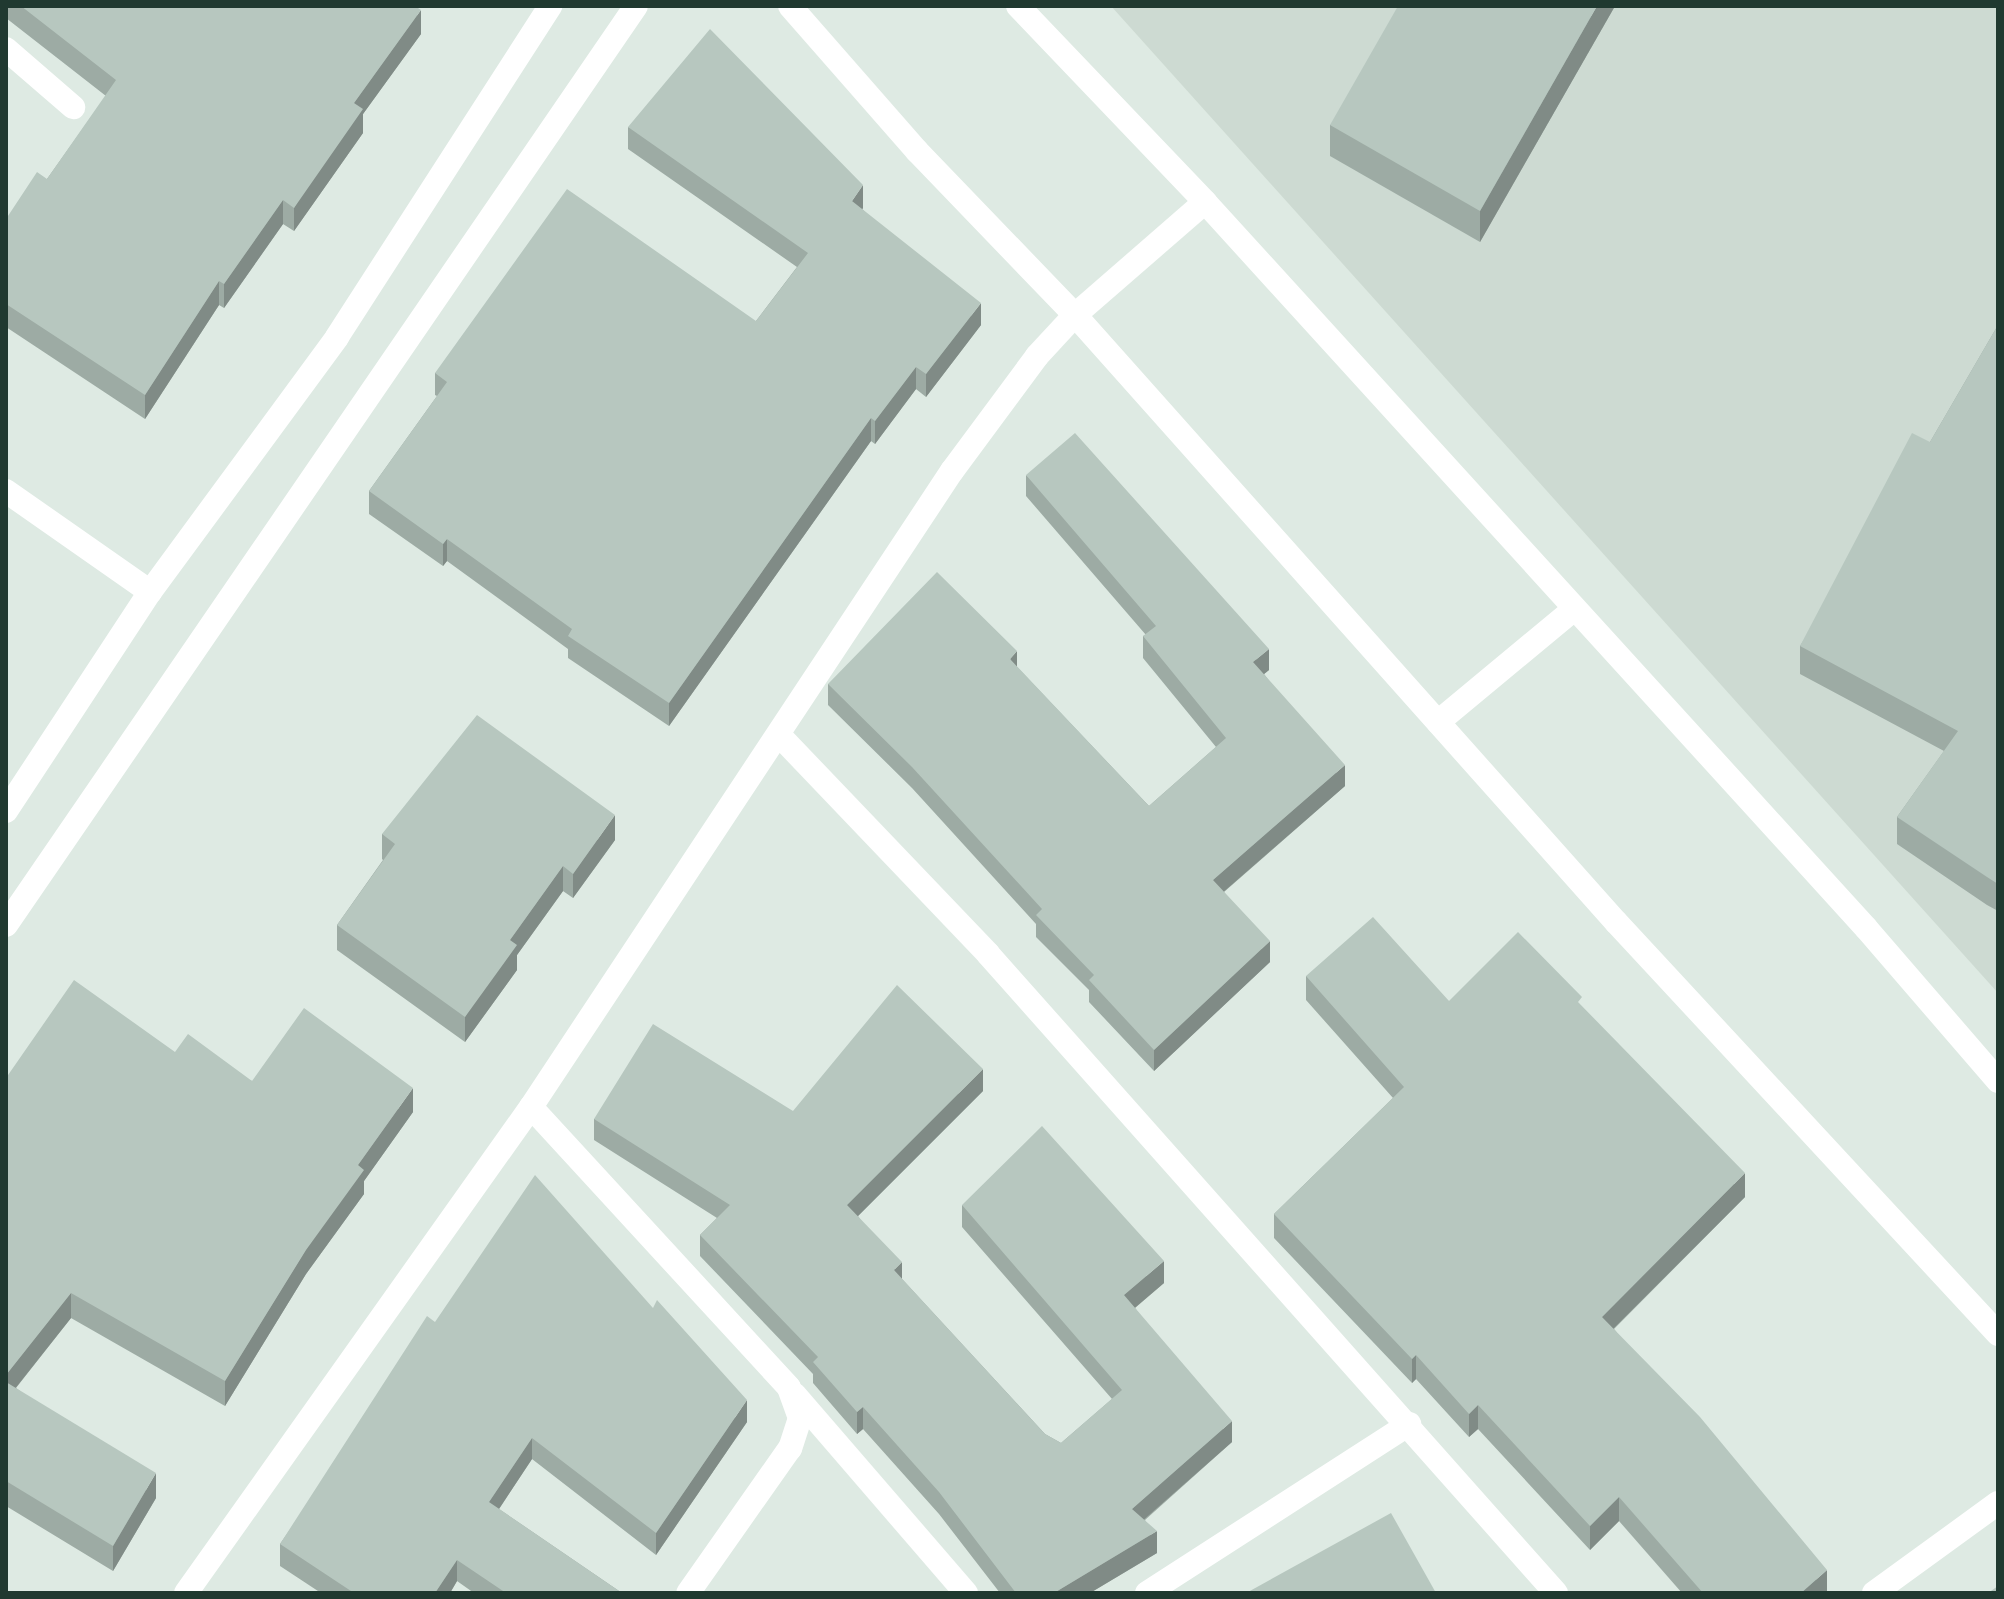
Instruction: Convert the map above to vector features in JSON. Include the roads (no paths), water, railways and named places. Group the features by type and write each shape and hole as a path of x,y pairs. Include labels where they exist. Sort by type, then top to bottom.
{"street":[{"path":"6,811 150,592 337,337 550,6"},
{"path":"6,925 636,6"},
{"path":"790,6 917,151 1075,315 1438,722 1998,1334"},
{"path":"1018,6 1205,202 1573,610 1866,928 1998,1081"},
{"path":"6,49 73,107"},
{"path":"186,1593 531,1107 780,736 952,471 1037,356 1075,315 1205,202"},
{"path":"6,491 150,592"},
{"path":"1438,722 1573,610"},
{"path":"780,736 988,954 1409,1424 1556,1593"},
{"path":"531,1107 789,1388 966,1593"},
{"path":"688,1593 790,1448 800,1418 789,1388"},
{"path":"1147,1593 1409,1424"},
{"path":"1874,1593 1998,1503"}]}
